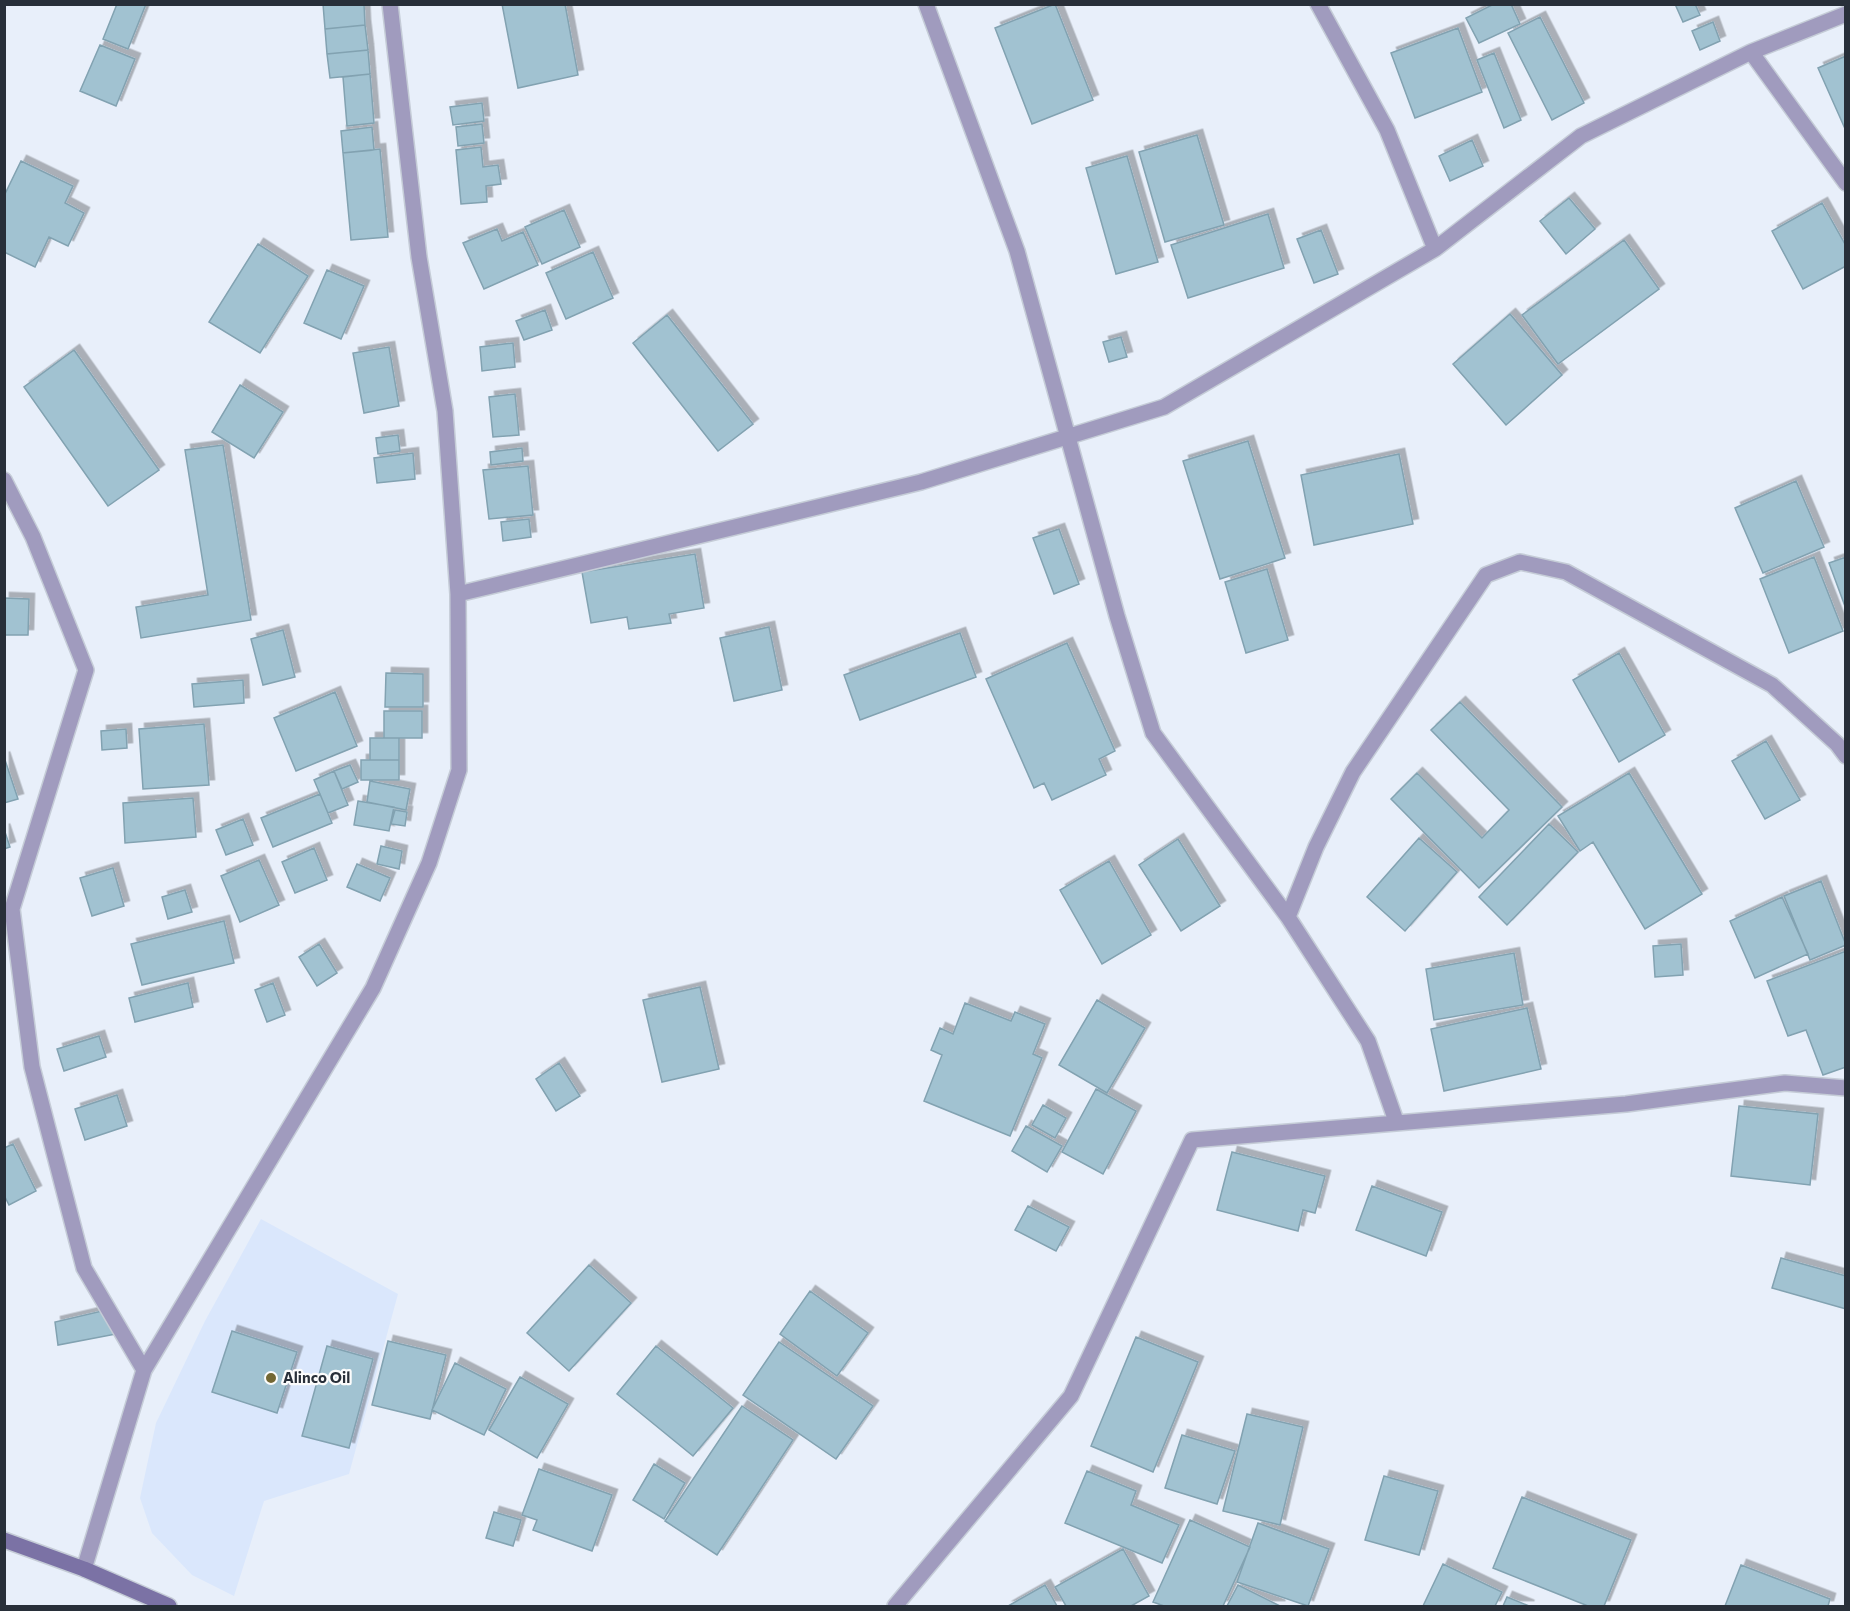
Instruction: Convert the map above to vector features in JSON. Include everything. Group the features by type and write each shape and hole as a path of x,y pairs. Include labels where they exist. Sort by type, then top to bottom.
{"street":[{"path":"84,1569 144,1370 374,988 429,864 459,770 458,594 445,411 419,257 390,4"},
{"path":"926,4 1017,251 1070,435 1117,616 1153,733 1288,917 1368,1041 1396,1121"},
{"path":"1318,4 1387,130 1435,249"},
{"path":"458,594 921,482 1164,407 1435,249 1581,136 1751,52 1845,14"},
{"path":"1751,52 1845,183"},
{"path":"4,480 33,537 86,670 8,907 32,1067 84,1268 144,1370"},
{"path":"1288,917 1316,847 1353,772 1486,575 1520,562 1566,572 1772,685 1837,744 1845,756"},
{"path":"895,1606 1071,1396 1192,1140 1396,1121 1626,1104 1785,1083 1845,1088"},
{"path":"4,1540 84,1569 169,1606"}],"shaded area":[{"path":"261,1219 398,1294 349,1474 264,1501 234,1596 192,1575 152,1533 140,1498 156,1423 205,1321"}],"building":[{"path":"117,4 146,4 128,49 103,39"},
{"path":"323,4 364,4 365,25 325,29"},
{"path":"502,4 565,4 578,75 518,88"},
{"path":"1055,4 1093,100 1032,124 995,28"},
{"path":"1494,4 1511,4 1520,24 1479,43 1466,18"},
{"path":"1675,4 1695,4 1700,15 1683,22"},
{"path":"1540,17 1584,103 1552,120 1508,33"},
{"path":"1713,22 1720,41 1700,50 1692,31"},
{"path":"365,25 368,50 327,54 325,29"},
{"path":"1458,28 1482,92 1415,118 1391,53"},
{"path":"100,45 135,59 116,106 80,91"},
{"path":"368,50 370,74 330,78 327,54"},
{"path":"1494,53 1521,120 1504,128 1477,60"},
{"path":"1846,56 1846,131 1818,68"},
{"path":"370,74 374,123 347,126 343,77"},
{"path":"482,103 484,121 453,125 450,107"},
{"path":"482,124 484,143 458,146 456,127"},
{"path":"372,127 374,150 343,153 341,131"},
{"path":"1197,135 1224,225 1165,242 1139,152"},
{"path":"1472,140 1483,166 1450,181 1439,156"},
{"path":"481,147 483,167 498,165 501,184 486,186 487,202 461,204 456,150"},
{"path":"380,149 388,237 351,240 343,153"},
{"path":"1127,156 1158,262 1116,274 1086,168"},
{"path":"21,161 73,186 65,203 84,213 68,246 49,237 35,267 4,252 4,196"},
{"path":"1569,198 1595,229 1566,254 1540,221"},
{"path":"1822,203 1846,246 1846,266 1803,289 1772,231"},
{"path":"564,210 580,247 542,264 525,227"},
{"path":"1268,214 1284,268 1188,298 1171,245"},
{"path":"497,229 502,241 523,232 538,265 484,289 463,243"},
{"path":"1321,230 1338,274 1314,283 1297,239"},
{"path":"1624,240 1659,289 1558,364 1522,315"},
{"path":"258,244 308,276 260,353 209,322"},
{"path":"593,252 613,298 566,319 546,273"},
{"path":"327,270 364,286 341,339 304,323"},
{"path":"545,310 552,330 524,340 516,321"},
{"path":"1510,314 1562,375 1506,425 1453,364"},
{"path":"667,315 753,424 718,451 633,343"},
{"path":"1121,337 1127,357 1109,362 1103,342"},
{"path":"513,343 515,367 482,371 480,347"},
{"path":"389,347 399,406 364,413 353,353"},
{"path":"74,350 159,470 108,506 24,387"},
{"path":"240,385 283,412 254,458 212,432"},
{"path":"515,394 519,435 493,437 489,397"},
{"path":"398,435 400,451 378,454 376,438"},
{"path":"1248,441 1285,558 1220,579 1183,461"},
{"path":"223,445 251,620 141,638 136,607 208,595 185,450"},
{"path":"522,448 523,461 491,465 490,452"},
{"path":"413,453 415,479 377,483 374,458"},
{"path":"1399,454 1413,524 1314,545 1301,475"},
{"path":"528,466 533,515 489,519 483,470"},
{"path":"1796,481 1824,547 1763,573 1735,508"},
{"path":"529,519 531,537 503,541 501,522"},
{"path":"1059,529 1079,584 1054,594 1033,538"},
{"path":"695,554 704,608 669,614 671,623 629,629 627,617 591,623 582,572"},
{"path":"1814,557 1843,631 1789,653 1760,579"},
{"path":"1846,557 1846,609 1829,563"},
{"path":"1267,569 1288,640 1246,653 1225,582"},
{"path":"4,598 29,599 28,635 4,635"},
{"path":"769,627 782,690 734,701 720,638"},
{"path":"283,630 295,677 263,685 251,639"},
{"path":"960,633 976,677 860,720 844,675"},
{"path":"1067,643 1115,751 1099,759 1106,775 1052,800 1044,783 1034,788 986,679"},
{"path":"1619,653 1665,735 1619,762 1573,680"},
{"path":"386,673 423,674 423,707 385,707"},
{"path":"243,680 244,703 194,707 192,684"},
{"path":"335,692 357,746 296,771 274,718"},
{"path":"1460,702 1562,807 1479,888 1391,799 1417,773 1482,838 1509,810 1431,730"},
{"path":"384,711 422,711 422,738 384,738"},
{"path":"204,724 209,785 143,789 139,729"},
{"path":"126,729 127,748 102,750 101,731"},
{"path":"370,738 399,738 399,760 370,760"},
{"path":"1766,741 1800,800 1765,819 1732,761"},
{"path":"4,757 18,799 4,803"},
{"path":"361,760 399,760 399,780 361,780"},
{"path":"350,765 358,782 342,789 334,771"},
{"path":"334,771 348,805 328,813 314,780"},
{"path":"1629,773 1702,894 1645,929 1593,842 1580,851 1558,816"},
{"path":"370,781 410,789 406,810 367,802"},
{"path":"320,794 332,823 273,847 261,818"},
{"path":"193,798 196,837 125,843 123,803"},
{"path":"358,801 394,807 389,831 354,825"},
{"path":"395,810 407,812 405,826 391,824"},
{"path":"243,819 253,845 226,855 216,830"},
{"path":"1549,824 1578,852 1507,925 1479,897"},
{"path":"4,829 10,847 4,849"},
{"path":"1419,838 1457,872 1405,931 1367,897"},
{"path":"1178,839 1220,906 1181,931 1139,865"},
{"path":"381,846 402,851 399,869 377,864"},
{"path":"314,848 327,880 295,893 282,862"},
{"path":"259,860 279,905 240,922 221,876"},
{"path":"1109,861 1151,935 1102,964 1060,890"},
{"path":"357,864 390,878 380,901 347,887"},
{"path":"113,868 124,906 92,916 80,878"},
{"path":"1821,881 1846,945 1810,960 1784,896"},
{"path":"185,890 192,912 168,919 162,897"},
{"path":"1782,897 1808,954 1755,978 1730,921"},
{"path":"224,921 234,963 142,985 131,944"},
{"path":"319,944 337,973 317,986 299,957"},
{"path":"1681,944 1683,975 1655,977 1653,946"},
{"path":"1846,951 1846,1067 1823,1075 1806,1030 1788,1036 1767,981"},
{"path":"1514,953 1523,1005 1434,1020 1426,969"},
{"path":"188,983 193,1007 135,1022 129,998"},
{"path":"273,983 285,1015 267,1022 255,990"},
{"path":"700,987 719,1069 662,1082 643,1000"},
{"path":"1097,1000 1145,1028 1107,1093 1059,1065"},
{"path":"965,1003 1011,1021 1015,1012 1045,1024 1033,1054 1042,1058 1010,1136 924,1101 942,1055 931,1050 940,1028 953,1034"},
{"path":"1527,1008 1541,1069 1444,1091 1431,1029"},
{"path":"99,1036 106,1057 64,1071 57,1049"},
{"path":"559,1063 580,1096 556,1111 536,1079"},
{"path":"1096,1089 1136,1111 1103,1174 1062,1152"},
{"path":"117,1095 127,1126 85,1140 75,1109"},
{"path":"1043,1105 1066,1118 1055,1138 1032,1125"},
{"path":"1739,1106 1818,1114 1810,1185 1731,1176"},
{"path":"1026,1126 1062,1146 1047,1172 1012,1151"},
{"path":"13,1144 36,1191 9,1205 4,1195 4,1148"},
{"path":"1232,1152 1325,1176 1315,1213 1303,1210 1298,1231 1217,1210"},
{"path":"1372,1186 1442,1212 1426,1256 1356,1230"},
{"path":"1028,1206 1069,1227 1056,1251 1015,1230"},
{"path":"1781,1258 1846,1276 1846,1309 1772,1288"},
{"path":"589,1265 631,1303 569,1371 527,1333"},
{"path":"810,1291 868,1333 837,1376 780,1334"},
{"path":"102,1311 116,1334 58,1345 55,1322"},
{"path":"232,1331 297,1352 277,1413 212,1392"},
{"path":"1136,1337 1198,1362 1153,1472 1091,1446"},
{"path":"388,1341 446,1355 430,1419 372,1405"},
{"path":"779,1342 873,1406 836,1459 743,1395"},
{"path":"327,1346 373,1359 349,1448 302,1436"},
{"path":"656,1346 733,1408 693,1456 617,1394"},
{"path":"455,1363 506,1389 484,1435 432,1410"},
{"path":"520,1377 568,1404 537,1458 489,1430"},
{"path":"742,1406 793,1440 717,1555 665,1521"},
{"path":"1247,1414 1303,1427 1280,1525 1223,1511"},
{"path":"1182,1435 1235,1451 1217,1504 1165,1488"},
{"path":"654,1464 685,1483 664,1519 633,1500"},
{"path":"539,1469 612,1495 592,1551 533,1530 537,1520 522,1515"},
{"path":"1087,1471 1136,1491 1131,1505 1179,1525 1162,1563 1065,1523"},
{"path":"1384,1476 1438,1491 1419,1555 1365,1540"},
{"path":"1522,1497 1631,1540 1604,1606 1588,1606 1493,1568"},
{"path":"494,1512 521,1520 513,1546 486,1538"},
{"path":"1190,1520 1250,1547 1223,1606 1164,1606 1153,1602"},
{"path":"1258,1523 1329,1549 1308,1606 1237,1582"},
{"path":"1123,1549 1149,1596 1131,1606 1066,1606 1055,1587"},
{"path":"1443,1564 1502,1592 1495,1606 1423,1606"},
{"path":"1741,1565 1830,1599 1828,1606 1725,1606"},
{"path":"1045,1585 1057,1606 1008,1606"},
{"path":"1238,1585 1280,1606 1227,1606"},
{"path":"1507,1597 1529,1606 1503,1606"}],"place":[{"name":"Alinco Oil","path":"271,1378"}]}
